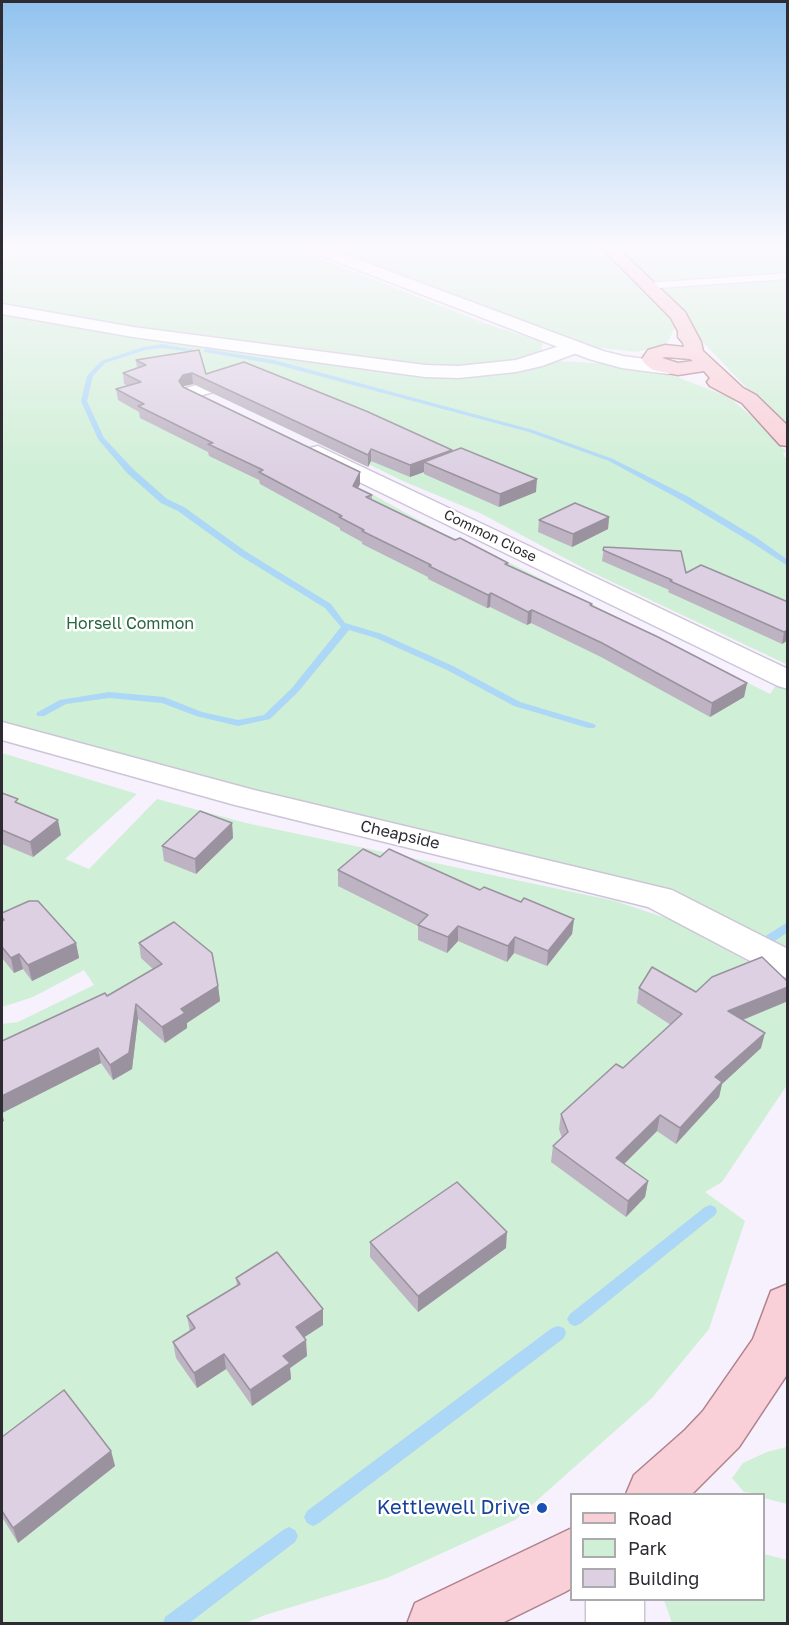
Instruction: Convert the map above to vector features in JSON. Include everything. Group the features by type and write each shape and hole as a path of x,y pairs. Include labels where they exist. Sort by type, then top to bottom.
{"main road":[{"path":"683,325 693,356 757,407 788,440"},
{"path":"662,359 693,356"},
{"path":"662,359 693,356"},
{"path":"654,1493 698,1454 721,1429 783,1338"},
{"path":"436,1623 544,1572 570,1557"}],"street":[{"path":"92,325 424,371 459,372 516,366 535,362 575,347"},
{"path":"517,325 596,355 622,362 662,359"},
{"name":"Common Close","path":"294,441 788,680"},
{"name":"Cheapside","path":"2,731 248,798 658,898 788,964"},
{"path":"615,1601 615,1623"}],"green space":[{"name":"Horsell Common","path":"2,325 490,325 543,342 541,353 504,372 556,361 615,364 667,373 729,397 757,421 786,451 783,454 787,460 787,676 781,674 786,664 589,571 482,514 403,481 317,439 209,380 182,384 188,402 368,492 440,532 498,557 770,694 776,685 787,690 787,948 676,898 264,796 2,722"},
{"path":"533,325 787,325 787,430 696,335 676,326 666,345 636,352 592,347"},
{"path":"2,753 137,794 65,859 89,869 157,799 246,823 615,901 672,920 756,966 787,995 787,1085 722,1182 705,1192 745,1221 709,1329 652,1398 515,1520 387,1578 265,1615 246,1623 2,1623 2,1024 18,1022 94,985 84,970 33,997 2,1007"},
{"path":"787,1447 787,1504 765,1498 765,1493 744,1492 732,1478 743,1463 767,1452"},
{"path":"765,1554 787,1560 787,1623 672,1623 664,1601 765,1601"}],"building":[{"path":"199,350 206,374 244,362 366,411 452,450 410,465 371,449 368,455 192,373 183,375 179,381 183,387 360,472 353,486 372,495 366,497 455,540 460,538 508,563 505,564 592,604 590,605 747,683 712,703 602,643 532,610 528,612 491,593 488,595 362,531 364,530 339,517 342,516 259,472 263,470 208,444 213,443 138,406 144,404 116,389 141,382 123,373 146,365 136,360"},
{"path":"461,448 537,479 500,494 424,462"},
{"path":"575,503 609,517 573,534 539,520"},
{"path":"604,547 681,551 686,573 701,565 788,602 788,630 784,632 670,581 672,580 603,550"},
{"path":"2,793 18,799 15,802 58,820 30,842 2,830"},
{"path":"200,811 232,823 195,859 162,846"},
{"path":"363,849 380,857 389,849 480,890 484,887 521,902 524,898 574,919 548,951 515,937 508,946 458,926 448,937 418,925 428,915 338,870"},
{"path":"29,901 38,901 76,943 28,965 19,954 11,958 2,947 2,921 4,920 2,913"},
{"path":"174,922 212,953 218,986 181,1009 185,1013 162,1027 136,1004 129,1053 110,1065 98,1048 2,1096 2,1041 105,993 107,996 162,964 139,943"},
{"path":"762,957 788,982 788,987 728,1011 765,1033 715,1077 722,1082 680,1128 660,1115 616,1158 648,1181 628,1201 553,1146 568,1132 561,1114 616,1064 623,1068 682,1014 639,988 652,967 696,992 712,977"},
{"path":"457,1182 507,1232 418,1296 370,1242"},
{"path":"277,1252 323,1309 296,1327 306,1340 283,1356 290,1363 250,1390 224,1354 194,1373 173,1342 195,1328 187,1316 240,1284 236,1278"},
{"path":"64,1390 111,1451 13,1528 2,1511 2,1437"}],"waterway":[{"path":"192,350 162,346 145,348 103,362 90,376 84,401 101,439 130,471 164,501 181,509 242,553 328,606 342,625 379,636 450,668 517,704 591,726"},
{"path":"206,351 274,362 531,431 611,460 684,498 754,540 788,564"},
{"path":"41,714 63,702 109,695 164,700 199,714 238,723 267,717 295,690 343,630 348,627"},
{"path":"763,943 788,926"},
{"path":"575,1319 710,1211"},
{"path":"313,1517 558,1333"},
{"path":"172,1624 289,1536"}],"place":[{"name":"Kettlewell Drive","path":"542,1508"}]}
